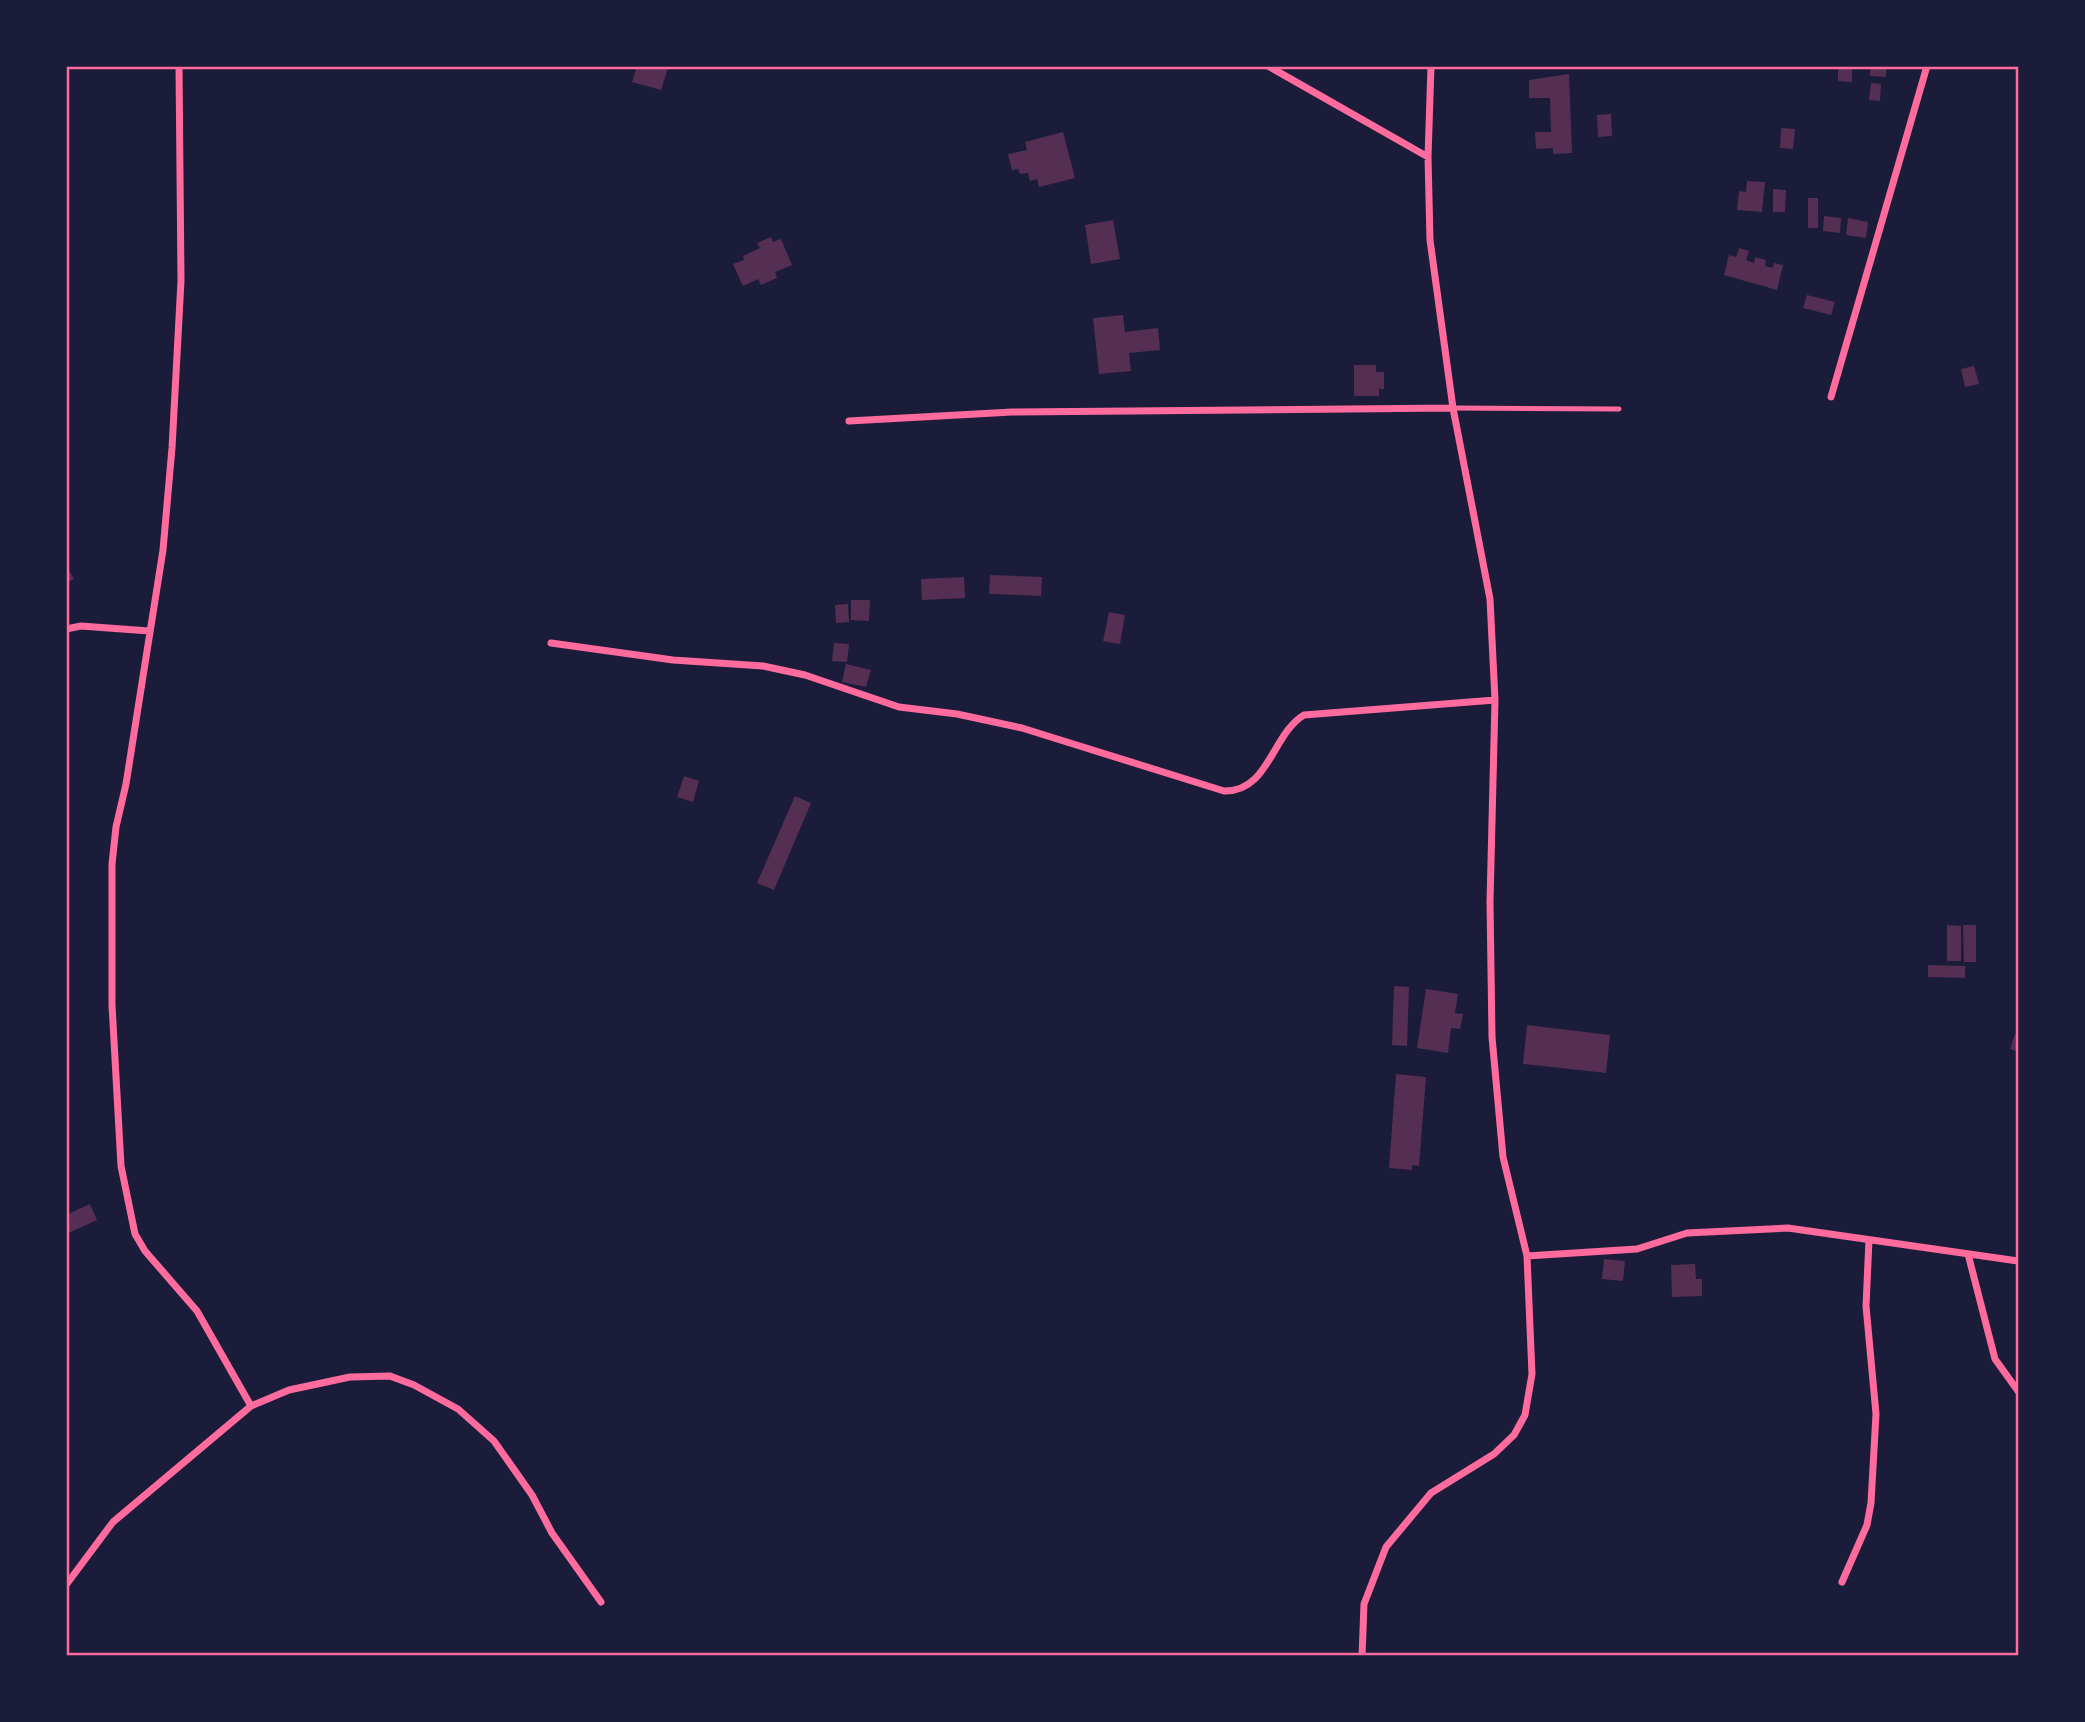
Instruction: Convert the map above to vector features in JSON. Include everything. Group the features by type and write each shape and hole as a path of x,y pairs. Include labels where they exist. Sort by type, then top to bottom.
{"street":[{"path":"179,66 180,309 164,538 112,864 112,1005 121,1166 135,1234 145,1251 197,1311 251,1406"},
{"path":"1268,66 1428,157"},
{"path":"1362,1656 1364,1604 1386,1547 1431,1493 1494,1454 1514,1435 1525,1415 1532,1374 1533,1339 1527,1256 1503,1157 1492,1037 1490,902 1495,700 1490,599 1453,408 1430,240 1428,157 1431,66"},
{"path":"1831,397 1927,66"},
{"path":"849,421 1012,412 1453,408"},
{"path":"66,629 81,626 149,631"},
{"path":"551,643 673,660 763,666 805,675 899,706 957,714 1022,728 1224,791 1243,790 1254,781 1287,734 1292,722 1304,715 1495,700"},
{"path":"1527,1256 1637,1249 1686,1233 1787,1228 2018,1261"},
{"path":"1842,1582 1867,1525 1871,1503 1876,1414 1866,1306 1869,1240"},
{"path":"1968,1254 1995,1359 2018,1391"},
{"path":"66,1585 113,1522 251,1406 265,1398 350,1377 390,1376 414,1385 458,1409 494,1441 532,1495 552,1533 601,1602"}],"lane":[{"path":"1453,408 1619,409"}],"building":[{"path":"637,66 668,68 661,90 632,82"},
{"path":"1838,66 1852,66 1852,82 1838,81"},
{"path":"1870,66 1886,66 1886,77 1870,76"},
{"path":"1569,74 1572,153 1553,154 1553,148 1536,149 1535,132 1551,132 1550,98 1529,98 1529,80"},
{"path":"1871,83 1881,84 1880,101 1869,100"},
{"path":"1611,114 1612,136 1598,137 1597,115"},
{"path":"1781,128 1795,129 1793,149 1780,148"},
{"path":"1063,132 1075,178 1039,187 1037,179 1030,181 1028,173 1020,174 1018,169 1012,170 1008,154 1027,150 1025,142"},
{"path":"1747,181 1765,182 1762,212 1737,210 1739,191 1746,192"},
{"path":"1773,189 1786,190 1785,212 1773,212"},
{"path":"1808,198 1818,198 1818,228 1808,228"},
{"path":"1824,216 1841,218 1840,233 1823,231"},
{"path":"1848,218 1868,222 1866,238 1846,235"},
{"path":"1113,220 1120,259 1091,264 1085,225"},
{"path":"771,237 773,242 781,239 792,265 775,272 777,278 761,285 758,279 743,286 733,264 744,260 743,256 760,248 757,243"},
{"path":"1739,248 1749,251 1746,260 1754,263 1755,257 1766,260 1765,266 1773,268 1774,263 1783,265 1777,290 1724,275 1729,255 1736,257"},
{"path":"1807,295 1835,302 1831,315 1803,308"},
{"path":"1123,315 1125,332 1158,328 1160,350 1129,353 1131,371 1099,374 1093,318"},
{"path":"1354,365 1376,365 1376,372 1384,372 1384,389 1379,389 1379,396 1354,396"},
{"path":"1974,366 1979,384 1965,387 1961,369"},
{"path":"66,565 74,579 66,583"},
{"path":"990,575 1042,577 1041,596 989,594"},
{"path":"964,577 965,598 922,600 921,579"},
{"path":"851,600 870,600 869,621 851,620"},
{"path":"848,604 849,622 836,623 835,605"},
{"path":"1109,612 1125,615 1120,644 1103,641"},
{"path":"834,643 849,644 847,662 832,661"},
{"path":"846,664 871,670 866,687 842,682"},
{"path":"684,776 699,781 693,802 677,797"},
{"path":"795,796 811,803 774,890 757,883"},
{"path":"1947,925 1961,926 1961,961 1947,961"},
{"path":"1963,925 1976,925 1976,962 1964,962"},
{"path":"1928,965 1965,966 1965,978 1928,977"},
{"path":"1394,986 1409,987 1407,1046 1392,1045"},
{"path":"1426,989 1458,994 1455,1013 1463,1014 1460,1029 1451,1028 1448,1053 1417,1048"},
{"path":"1527,1025 1610,1035 1606,1073 1523,1064"},
{"path":"2015,1034 2018,1036 2018,1052 2010,1049"},
{"path":"1396,1074 1426,1077 1419,1166 1412,1165 1412,1170 1389,1168"},
{"path":"90,1204 97,1220 66,1234 66,1215"},
{"path":"1604,1259 1625,1261 1623,1281 1602,1279"},
{"path":"1695,1264 1696,1279 1702,1279 1702,1296 1672,1297 1671,1265"}]}
